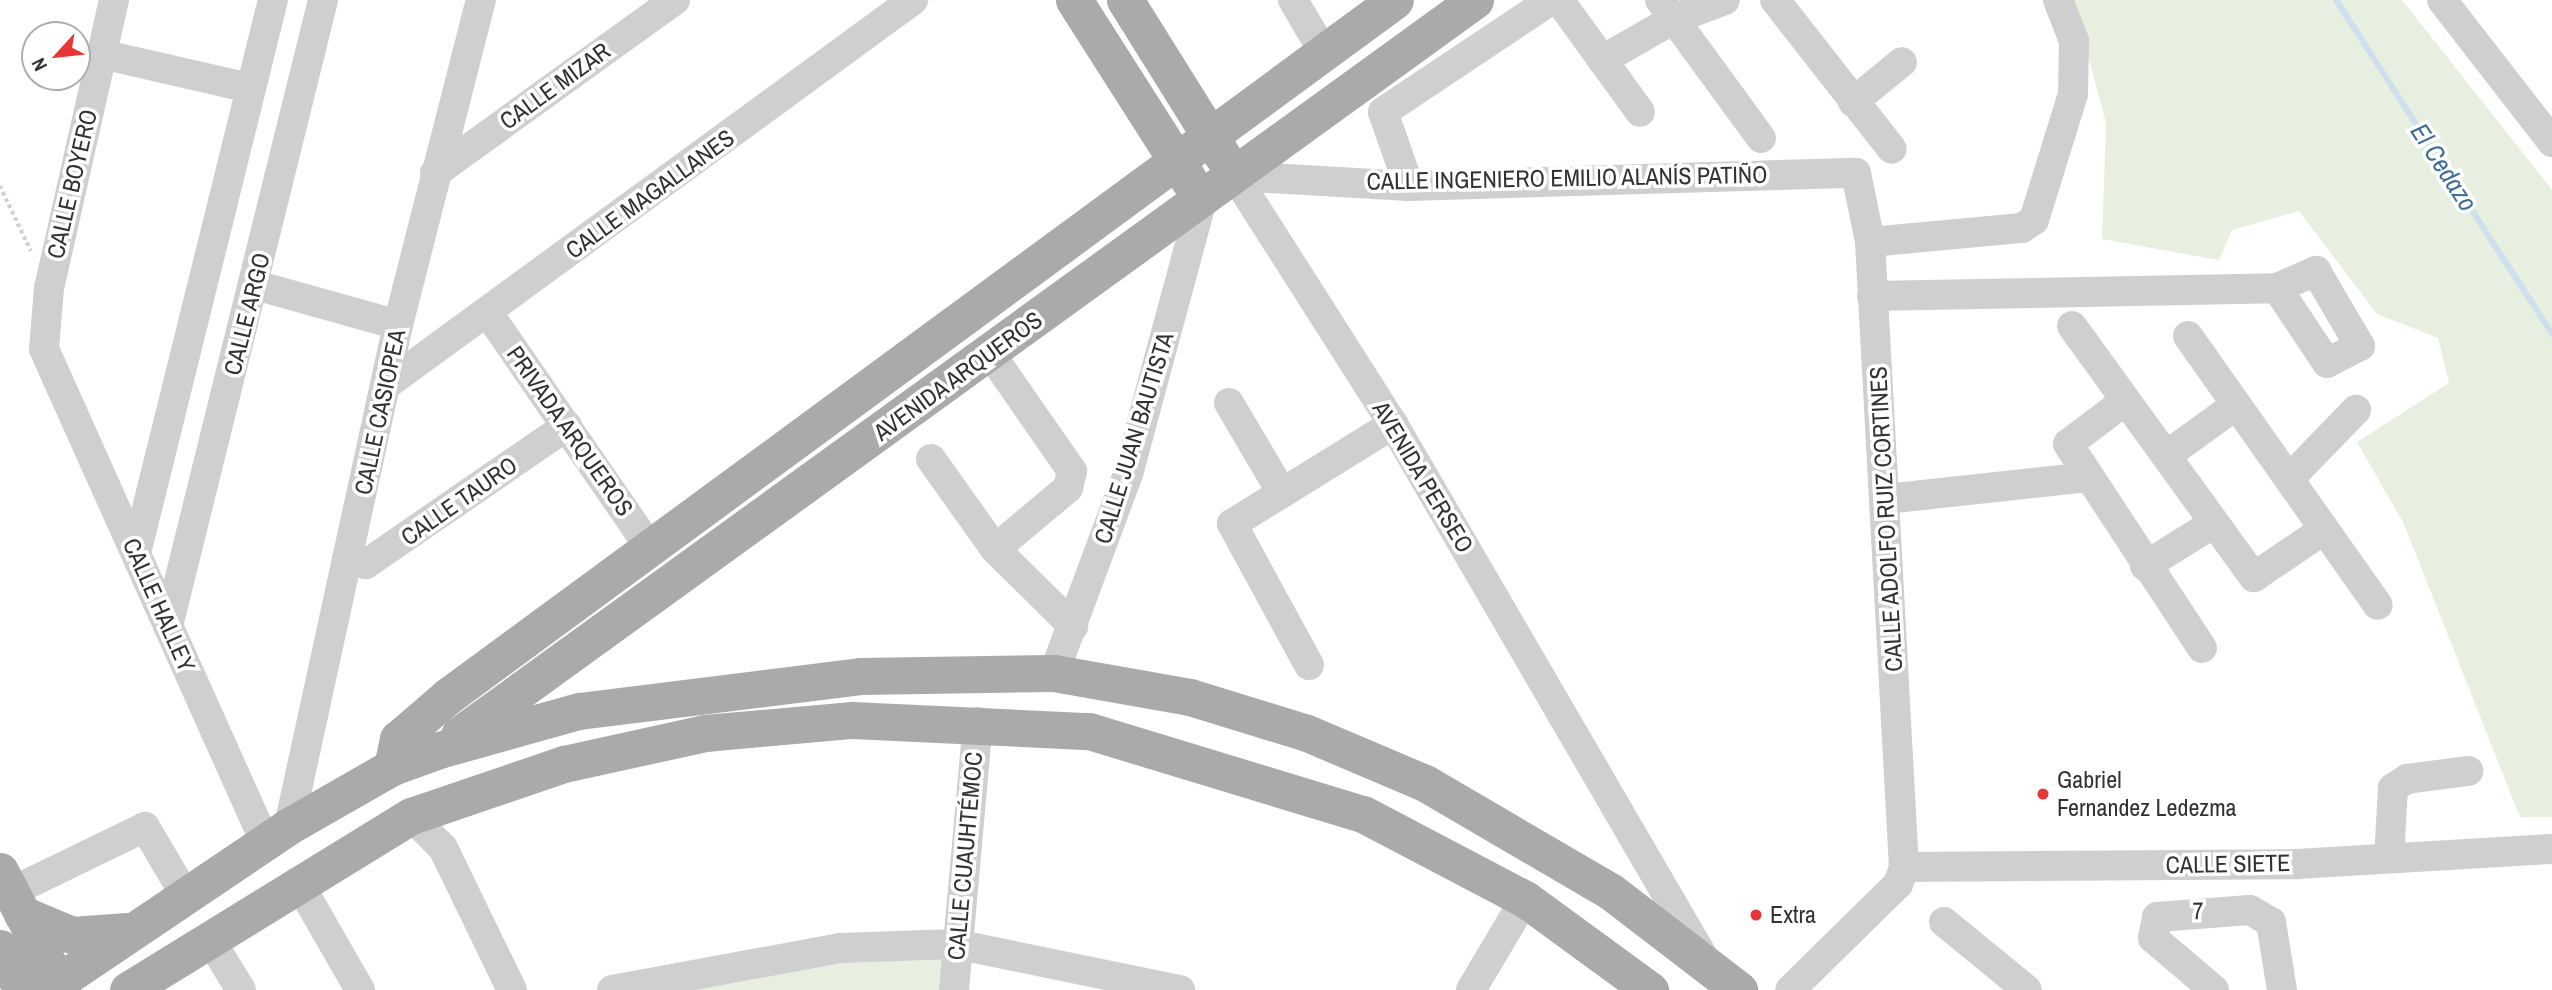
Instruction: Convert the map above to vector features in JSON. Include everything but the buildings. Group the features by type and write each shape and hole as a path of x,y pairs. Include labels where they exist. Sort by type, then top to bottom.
{"main road":[{"path":"1074,0 1202,200"},
{"name":"AVENIDA PERSEO","path":"1125,0 1235,176"},
{"name":"AVENIDA ARQUEROS","path":"392,767 398,739 413,724 1395,0"},
{"name":"AVENIDA ARQUEROS","path":"439,750 1475,0"},
{"path":"11,893 55,987 135,929 277,834 392,767 439,750 579,711 860,676 1054,673 1190,697 1307,733 1425,783 1610,891 1740,990"},
{"path":"137,986 298,882 411,816 564,764 705,733 852,720 978,722 1088,731 1203,760 1363,814 1525,899 1650,990"},
{"path":"439,750 456,800"},
{"path":"392,767 411,816"},
{"path":"11,893 72,935 135,929"},
{"path":"0,948 22,990"}],"street":[{"name":"CALLE BOYERO","path":"51,368 42,325 114,0"},
{"name":"CALLE ARGO","path":"136,553 249,88 273,0"},
{"name":"CALLE ARGO","path":"168,626 255,285 323,0"},
{"name":"CALLE CASIOPEA","path":"277,834 347,558 435,173 481,0"},
{"name":"CALLE MIZAR","path":"435,173 675,0"},
{"path":"1293,0 1323,51"},
{"path":"1409,186 1383,112 1551,0"},
{"path":"1559,0 1640,112"},
{"path":"1602,60 1667,9 1725,0"},
{"path":"1778,0 1853,102 1892,149"},
{"path":"1870,242 2022,228 2038,206 2073,94 2074,41 2058,0"},
{"path":"2442,0 2552,142"},
{"name":"CALLE MAGALLANES","path":"386,384 488,313 898,4"},
{"path":"1667,9 1761,138"},
{"path":"101,54 249,88"},
{"path":"1853,102 1902,62"},
{"name":"CALLE INGENIERO EMILIO ALANÍS PATIÑO","path":"1235,176 1409,186 1856,173"},
{"name":"CALLE ADOLFO RUIZ CORTINES","path":"1856,173 1870,242 1904,867"},
{"name":"AVENIDA PERSEO","path":"1235,176 1393,424 1707,963"},
{"name":"CALLE JUAN BAUTISTA","path":"1054,673 1128,474 1202,200"},
{"path":"255,285 398,326"},
{"path":"1872,296 2277,288"},
{"name":"PRIVADA ARQUEROS","path":"488,313 651,549"},
{"path":"2072,326 2254,578 2322,531"},
{"path":"2188,336 2232,408 2290,478 2322,531 2378,605"},
{"path":"990,353 1072,471 1068,488 995,549"},
{"name":"CALLE HALLEY","path":"51,368 168,626 277,834"},
{"path":"2125,401 2068,444 2145,566 2202,648"},
{"path":"1229,403 1282,493"},
{"path":"2167,455 2232,408"},
{"path":"2290,478 2356,410"},
{"path":"1309,665 1232,524 1393,424"},
{"name":"CALLE TAURO","path":"347,558 366,564 567,426"},
{"path":"931,459 995,549 1073,626"},
{"path":"1886,499 2088,477"},
{"path":"2145,566 2214,523"},
{"name":"CALLE CUAUHTÉMOC","path":"954,990 955,944 978,722"},
{"path":"2389,858 2393,788 2407,779 2468,771"},
{"path":"443,848 456,800"},
{"path":"411,816 443,848 512,990"},
{"path":"11,893 145,827 185,895"},
{"name":"CALLE SIETE","path":"1904,867 2389,858 2552,849"},
{"path":"1790,990 1898,884 1904,867"},
{"path":"298,882 360,990"},
{"path":"1471,990 1525,899"},
{"name":"7","path":"2214,990 2152,938 2157,917 2250,910 2271,922 2282,990"},
{"path":"1944,922 2012,985"},
{"path":"209,938 241,990"},
{"path":"612,990 840,948 955,944 1180,990"}],"path":[{"path":"0,186 49,288"}],"shaded area":[{"path":"2073,0 2402,0 2552,190 2552,817 2520,817 2403,522 2357,442 2449,383 2438,338 2377,314 2299,211 2232,230 2219,260 2102,239 2106,123"},
{"path":"955,944 954,990 612,990"}],"waterway":[{"name":"El Cedazo","path":"2336,0 2552,334"}],"place":[{"name":"Gabriel Fernandez Ledezma","path":"2043,794"},
{"name":"Extra","path":"1756,915"}]}
